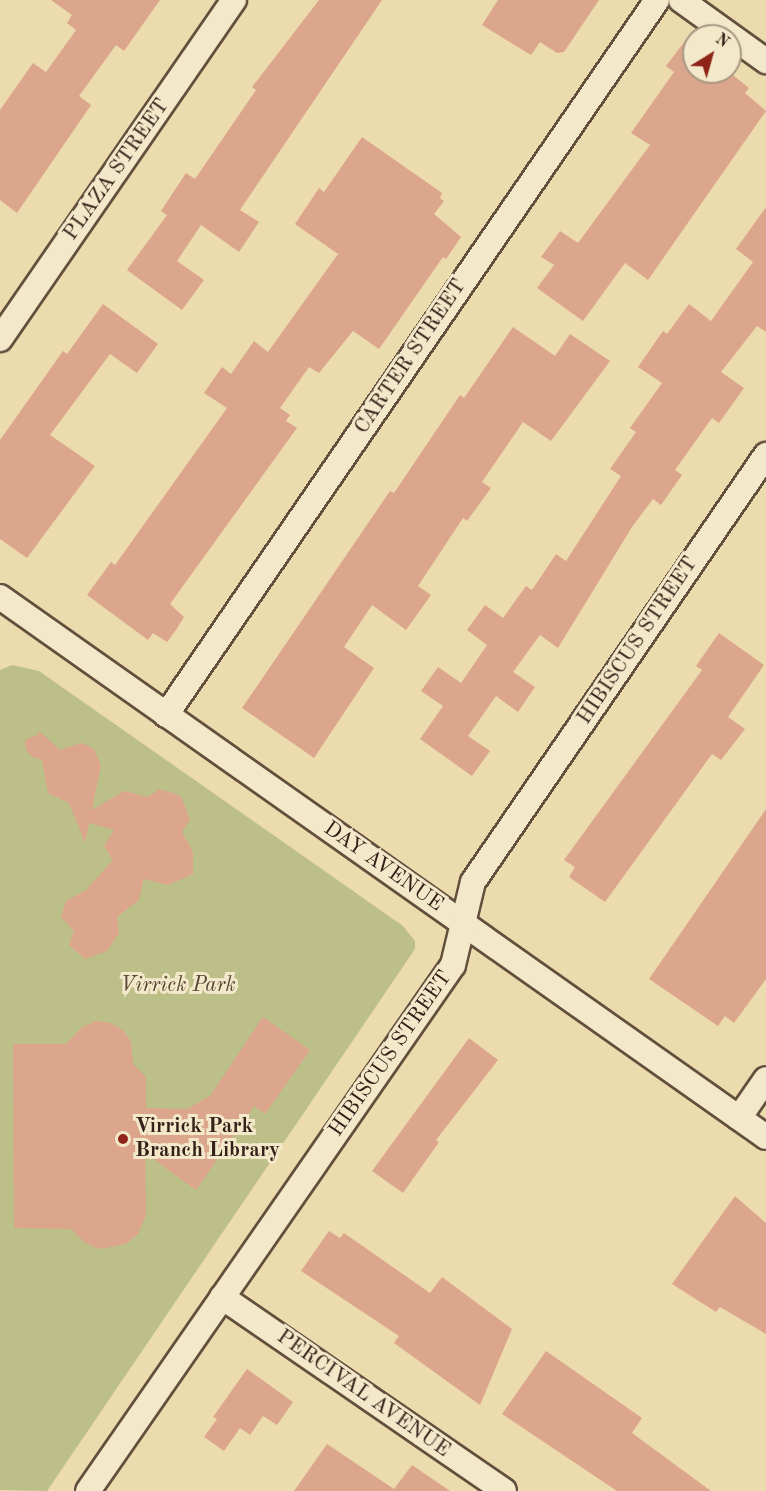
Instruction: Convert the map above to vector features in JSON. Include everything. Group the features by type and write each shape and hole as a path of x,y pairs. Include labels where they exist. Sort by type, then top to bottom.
{"street":[{"name":"PLAZA STREET","path":"0,339 234,0"},
{"name":"CARTER STREET","path":"166,715 657,0"},
{"path":"681,0 766,60"},
{"name":"HIBISCUS STREET","path":"88,1491 453,965 461,922 473,882 766,454"},
{"name":"DAY AVENUE","path":"0,597 766,1137"},
{"path":"739,1118 766,1079"},
{"name":"PERCIVAL AVENUE","path":"222,1297 504,1491"}],"green space":[{"name":"Virrick Park","path":"12,665 39,671 403,926 415,941 415,949 47,1491 0,1490 0,670"}],"building":[{"path":"51,0 160,0 124,51 116,45 79,96 91,105 17,213 0,200 0,110 33,63 46,72 76,30 67,23 72,15"},
{"path":"319,0 382,0 240,210 259,222 239,252 201,225 177,261 204,280 182,310 127,270 167,215 161,211 186,173 195,179 256,90 252,87"},
{"path":"498,0 599,0 564,52 557,53 540,42 531,55 482,25"},
{"path":"682,45 682,84 742,82 749,88 745,93 766,111 648,280 625,263 583,321 537,288 554,265 541,257 560,231 578,243 650,145 631,133 674,72 666,66"},
{"path":"362,137 442,193 440,198 444,201 434,214 461,237 446,259 443,257 379,349 353,331 319,373 309,367 280,408 290,415 286,421 297,428 170,604 184,617 176,630 167,642 153,633 148,640 87,595 111,562 115,565 227,408 204,393 222,367 231,374 254,341 268,352 338,254 295,224 319,188 324,192"},
{"path":"766,207 766,332 757,326 721,372 744,388 719,423 712,418 675,470 682,475 661,505 653,499 632,527 558,648 540,635 513,672 535,687 518,712 496,696 468,736 490,751 472,776 420,739 443,706 421,691 438,667 461,683 487,645 467,630 485,605 503,618 526,586 532,590 556,554 566,561 621,476 610,469 636,432 630,428 662,383 638,367 663,331 667,334 689,304 711,321 753,262 736,249"},
{"path":"103,304 158,344 137,373 110,354 50,435 95,466 27,558 0,539 0,440 63,351 67,354"},
{"path":"513,327 555,356 570,334 610,361 551,441 523,422 482,482 491,488 467,521 463,518 418,586 431,595 406,630 372,605 344,647 374,668 314,758 242,708 390,491 394,493 460,395 464,398"},
{"path":"719,633 764,665 728,717 745,729 721,760 712,754 605,902 569,877 575,867 564,860 702,670 696,666"},
{"path":"38,730 60,750 82,743 94,749 101,765 92,810 124,791 148,797 159,789 181,796 190,820 182,832 193,852 193,874 168,885 144,879 139,900 117,917 119,933 107,951 85,959 69,945 74,931 61,917 66,901 86,890 113,860 104,846 114,830 89,823 85,843 69,803 48,793 42,760 32,757 26,750 25,740 39,734"},
{"path":"766,809 766,979 734,1023 725,1016 718,1026 649,979"},
{"name":"Virrick Park Branch Library","path":"263,1017 310,1050 265,1114 254,1106 196,1190 145,1153 146,1215 138,1234 126,1244 99,1249 84,1242 71,1229 14,1228 13,1044 66,1044 82,1027 96,1021 110,1023 123,1030 131,1042 133,1064 146,1077 146,1108 187,1109 210,1096"},
{"path":"469,1038 498,1060 436,1140 439,1142 403,1193 372,1171"},
{"path":"735,1196 766,1223 766,1334 720,1307 716,1312 672,1284"},
{"path":"329,1231 340,1238 344,1233 430,1293 442,1277 512,1329 480,1405 394,1343 399,1336 301,1271"},
{"path":"546,1351 642,1418 632,1433 711,1491 617,1491 502,1414"},
{"path":"247,1369 293,1402 277,1425 263,1416 250,1435 240,1428 224,1451 204,1437 217,1419 213,1417"},
{"path":"327,1444 394,1489 412,1465 450,1491 294,1491"}],"place":[{"name":"Virrick Park Branch Library","path":"123,1139"}]}
